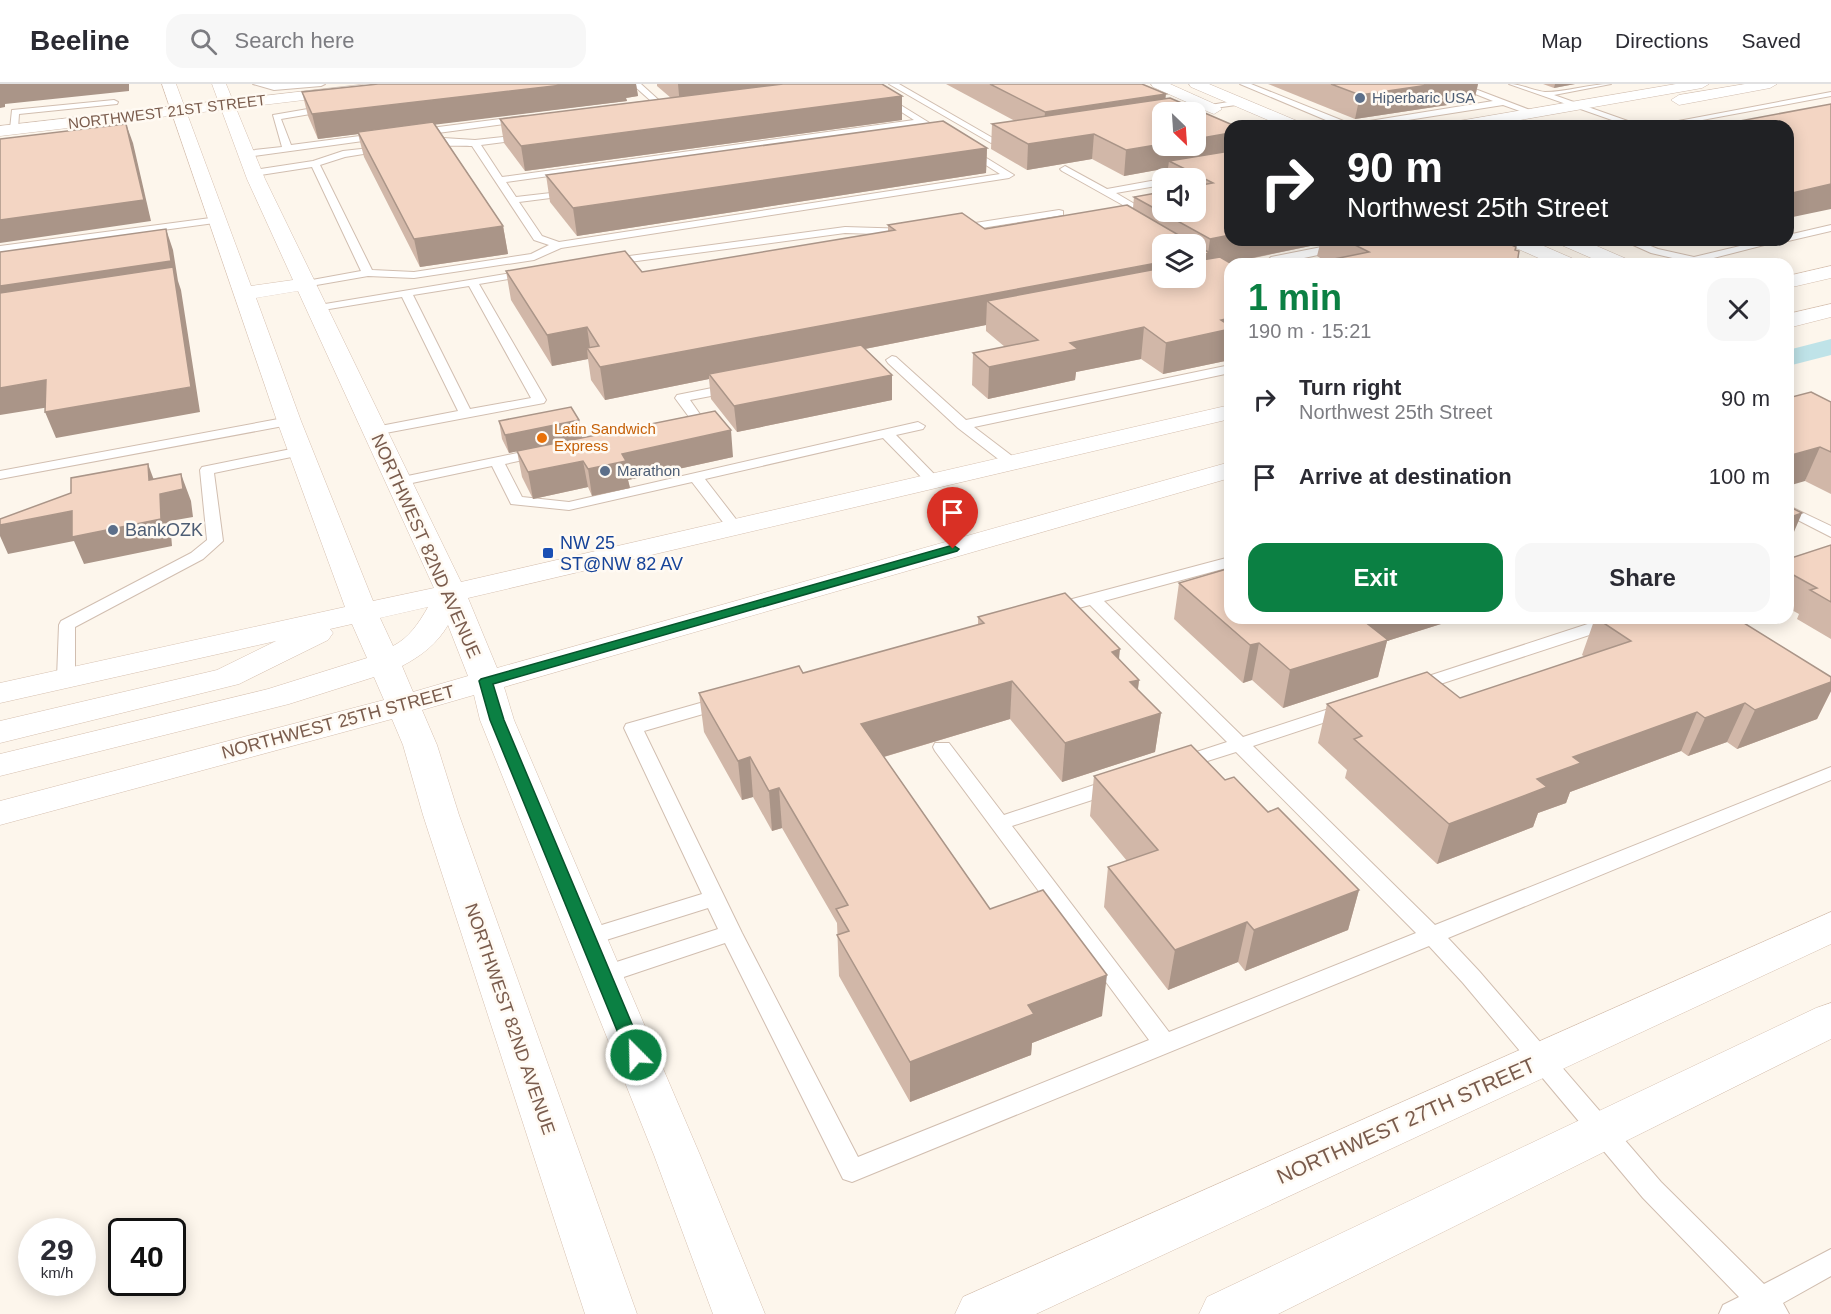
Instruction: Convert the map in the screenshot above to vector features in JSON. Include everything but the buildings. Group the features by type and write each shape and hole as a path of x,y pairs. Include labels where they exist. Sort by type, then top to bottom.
{"street":[{"name":"NORTHWEST 82ND AVENUE","path":"169,84 289,422 362,611 420,745 441,815 611,1314"},
{"name":"NORTHWEST 82ND AVENUE","path":"219,84 254,172 450,593 486,681 497,720 677,1155 739,1314"},
{"name":"NORTHWEST 21ST STREET","path":"7,130 108,123 177,110 228,105 328,88 405,84"},
{"path":"1158,84 1210,107 1236,109 1275,120"},
{"path":"1199,84 1236,109"},
{"path":"1533,120 1577,106 1702,84"},
{"path":"1533,120 1602,114 1770,84"},
{"path":"1528,246 1555,258"},
{"path":"1580,246 1608,258"},
{"path":"1794,281 1831,272"},
{"path":"244,293 305,284"},
{"path":"1794,300 1831,291"},
{"path":"1794,319 1831,310"},
{"path":"0,693 450,593 1224,413"},
{"name":"NORTHWEST 25TH STREET","path":"0,813 403,705 1224,472"},
{"path":"0,765 277,697 384,663 411,649 430,630 450,593"},
{"path":"0,732 228,677 362,611"},
{"path":"0,789 283,720 403,705"},
{"name":"NORTHWEST 27TH STREET","path":"981,1314 1831,927"},
{"path":"1225,1314 1831,1020"}],"lane":[{"path":"257,84 265,87 328,88 341,104 325,110 276,117 287,148"},
{"path":"623,107 658,103 636,84"},
{"path":"893,84 994,141"},
{"path":"1244,84 1332,120"},
{"path":"1454,84 1503,102 1533,120"},
{"path":"1513,84 1620,120"},
{"path":"1544,94 1607,84"},
{"path":"1814,86 1831,93"},
{"path":"305,284 368,273 414,275 534,256 558,245 1009,175 874,91"},
{"path":"1688,120 1831,93"},
{"path":"7,130 12,113 114,102"},
{"path":"1391,120 1503,102"},
{"path":"1206,108 1210,107"},
{"path":"414,133 530,118"},
{"path":"500,180 923,122"},
{"path":"410,145 443,141 475,143 534,135"},
{"path":"246,154 368,138"},
{"path":"938,140 950,138"},
{"path":"475,143 538,238 558,245"},
{"path":"254,172 315,164 343,154 399,147"},
{"path":"315,164 368,273"},
{"path":"1065,168 1150,216"},
{"path":"1106,192 1152,184"},
{"path":"513,200 584,190"},
{"path":"944,231 1059,213"},
{"path":"0,249 40,249 131,237 218,220"},
{"path":"1794,237 1831,228"},
{"path":"599,263 845,230 921,232"},
{"path":"1280,258 1343,246"},
{"path":"1642,246 1685,258"},
{"path":"1702,258 1754,246"},
{"path":"317,308 541,272"},
{"path":"375,431 539,400 472,282"},
{"path":"406,293 466,414"},
{"path":"892,360 963,425 1011,462"},
{"path":"963,425 1224,370"},
{"path":"663,427 697,420 682,398 748,385"},
{"path":"0,475 289,422"},
{"path":"497,461 516,501 569,506 918,426"},
{"path":"886,433 933,481"},
{"path":"398,482 552,450"},
{"path":"66,678 68,625 197,556 215,541 207,470 301,451"},
{"path":"696,477 734,527"},
{"path":"1794,513 1831,532"},
{"path":"1038,614 1224,564"},
{"path":"1093,599 1431,935 1652,1190 1768,1307"},
{"path":"1397,693 1605,624"},
{"path":"746,696 633,728 731,933 852,1171 1831,773"},
{"path":"1162,770 1364,704"},
{"path":"942,747 1164,1043"},
{"path":"998,824 1130,781"},
{"path":"587,938 714,898"},
{"path":"603,975 731,933"},
{"path":"1733,1314 1768,1307 1831,1262"}],"waterway":[{"path":"1794,356 1831,347"}],"place":[{"name":"Hiperbaric USA","path":"1360,98"},
{"name":"Latin Sandwich Express","path":"542,438"},
{"name":"Marathon","path":"605,471"},
{"name":"BankOZK","path":"113,530"},
{"name":"NW 25 ST@NW 82 AV","path":"548,553"}],"route":[{"path":"636,1055 497,720 486,681 953,549"}]}
